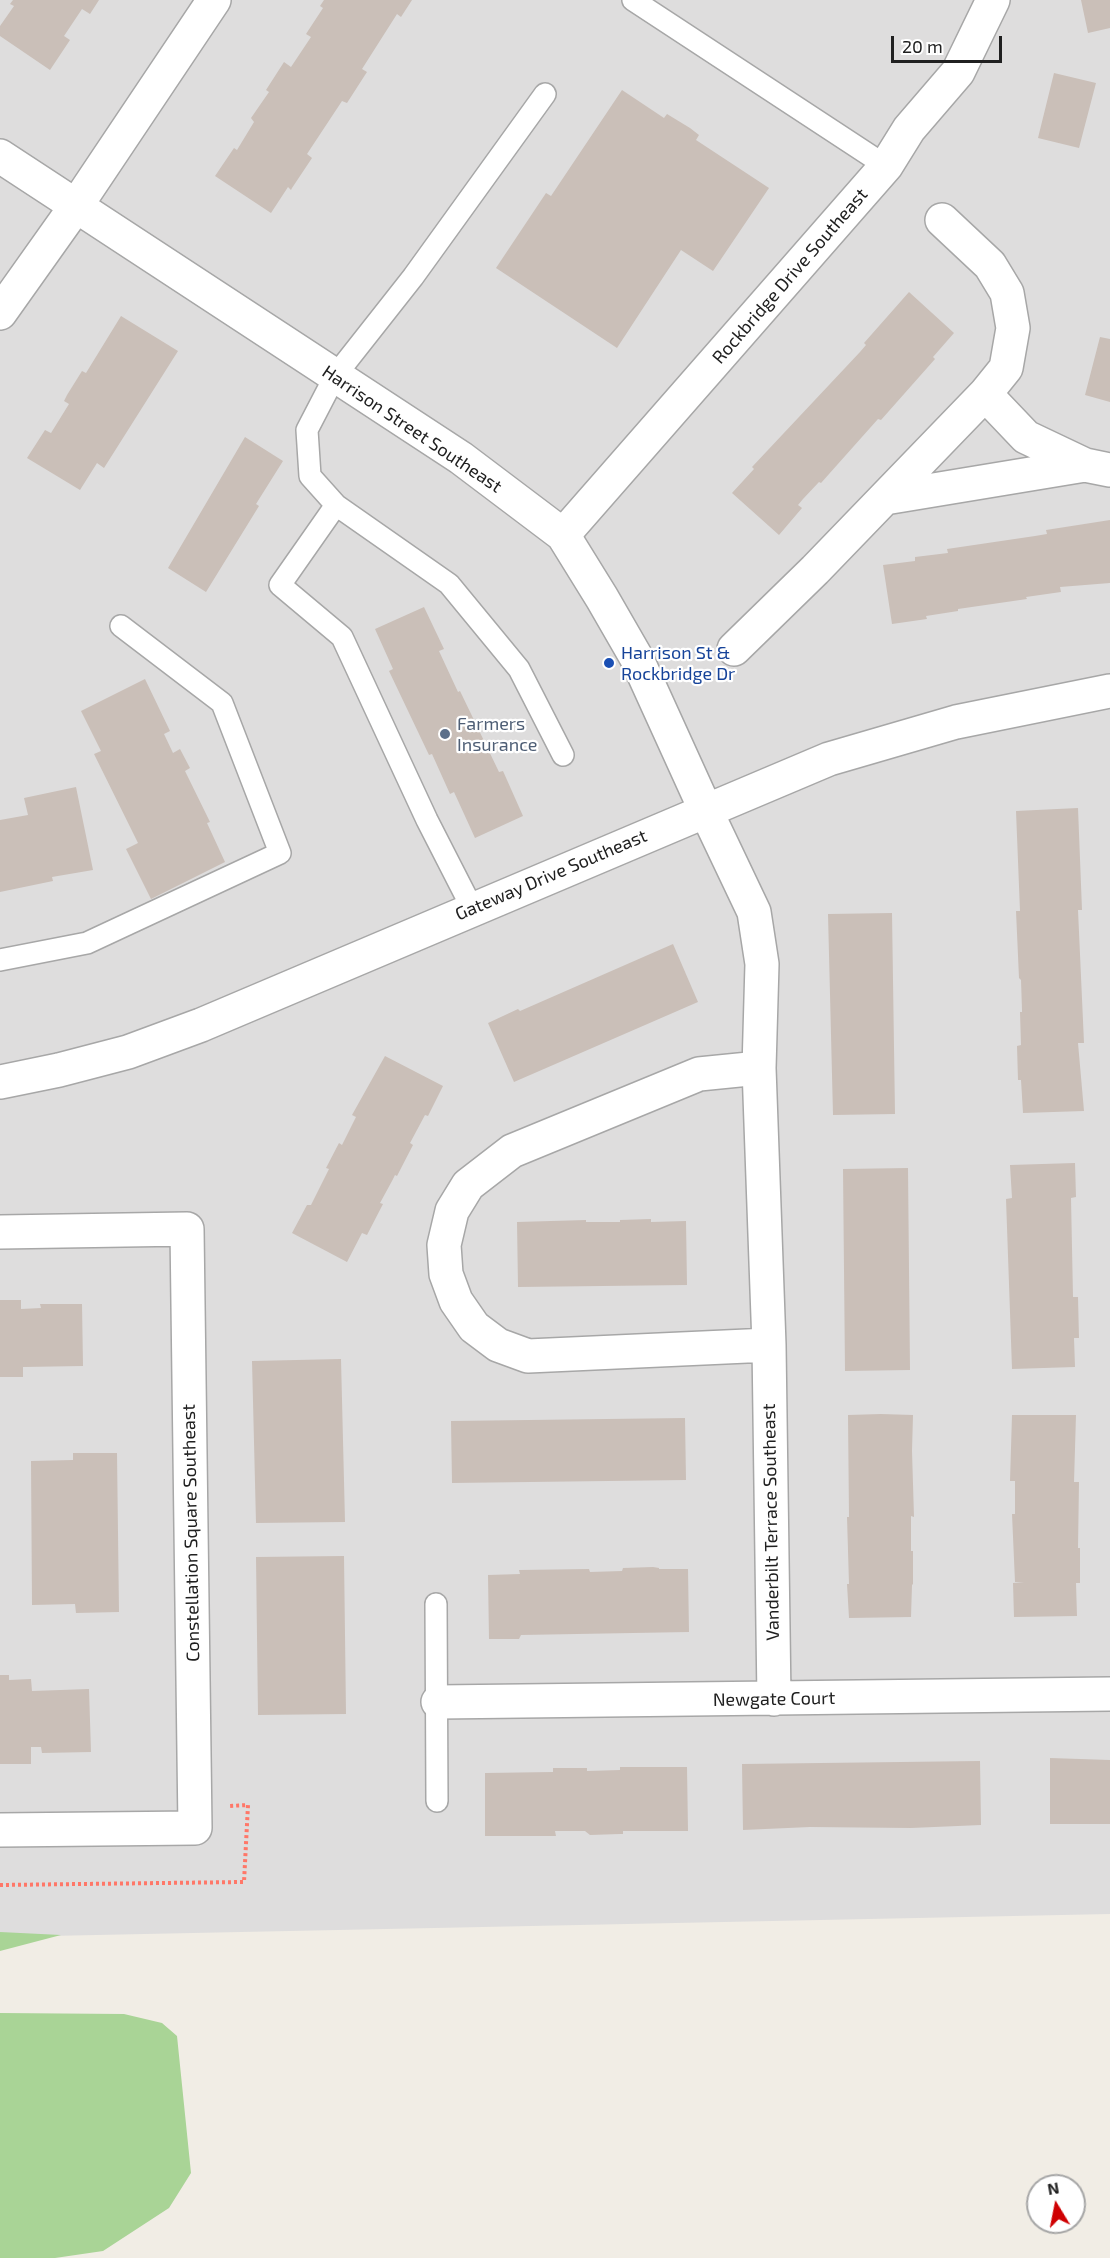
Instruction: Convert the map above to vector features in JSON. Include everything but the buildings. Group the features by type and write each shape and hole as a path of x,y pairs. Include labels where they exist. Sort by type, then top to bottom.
{"street":[{"path":"0,313 76,206 214,0"},
{"name":"Rockbridge Drive Southeast","path":"563,535 886,166 909,129 958,72 993,0"},
{"name":"Harrison Street Southeast","path":"0,156 460,458 563,535 636,657 706,811"},
{"path":"734,649 816,570 986,394 1006,369 1013,328 1006,293 990,265 942,220"},
{"path":"986,394 1026,437 1098,467"},
{"path":"885,498 1098,467"},
{"name":"Gateway Drive Southeast","path":"0,1082 128,1052 201,1024 841,756 956,722 1110,691"},
{"name":"Vanderbilt Terrace Southeast","path":"706,811 754,912 762,964 759,1068 769,1345 774,1699"},
{"path":"759,1068 699,1074 512,1151 468,1185 452,1211 444,1245 446,1274 456,1301 474,1326 498,1345 528,1356 769,1345"},
{"name":"Constellation Square Southeast","path":"0,1232 187,1229 195,1828 0,1830"},
{"name":"Newgate Court","path":"438,1702 1110,1694"}],"lane":[{"path":"633,0 886,166"},
{"path":"545,94 412,277 334,376 307,430 310,476 336,505 449,584 519,669 563,755"},
{"path":"336,505 280,585 342,637 427,820 472,909"},
{"path":"0,960 87,943 280,853 222,703 121,626"},
{"path":"436,1604 437,1801"}],"shaded area":[{"path":"0,0 1110,0 1110,1914 0,1937"}],"green space":[{"path":"0,1932 61,1935 0,1951"},
{"path":"0,2013 124,2014 162,2023 177,2036 191,2173 169,2208 103,2251 55,2258 0,2258"}],"place":[{"name":"Harrison St & Rockbridge Dr","path":"609,663"},
{"name":"Farmers Insurance","path":"445,734"}]}
